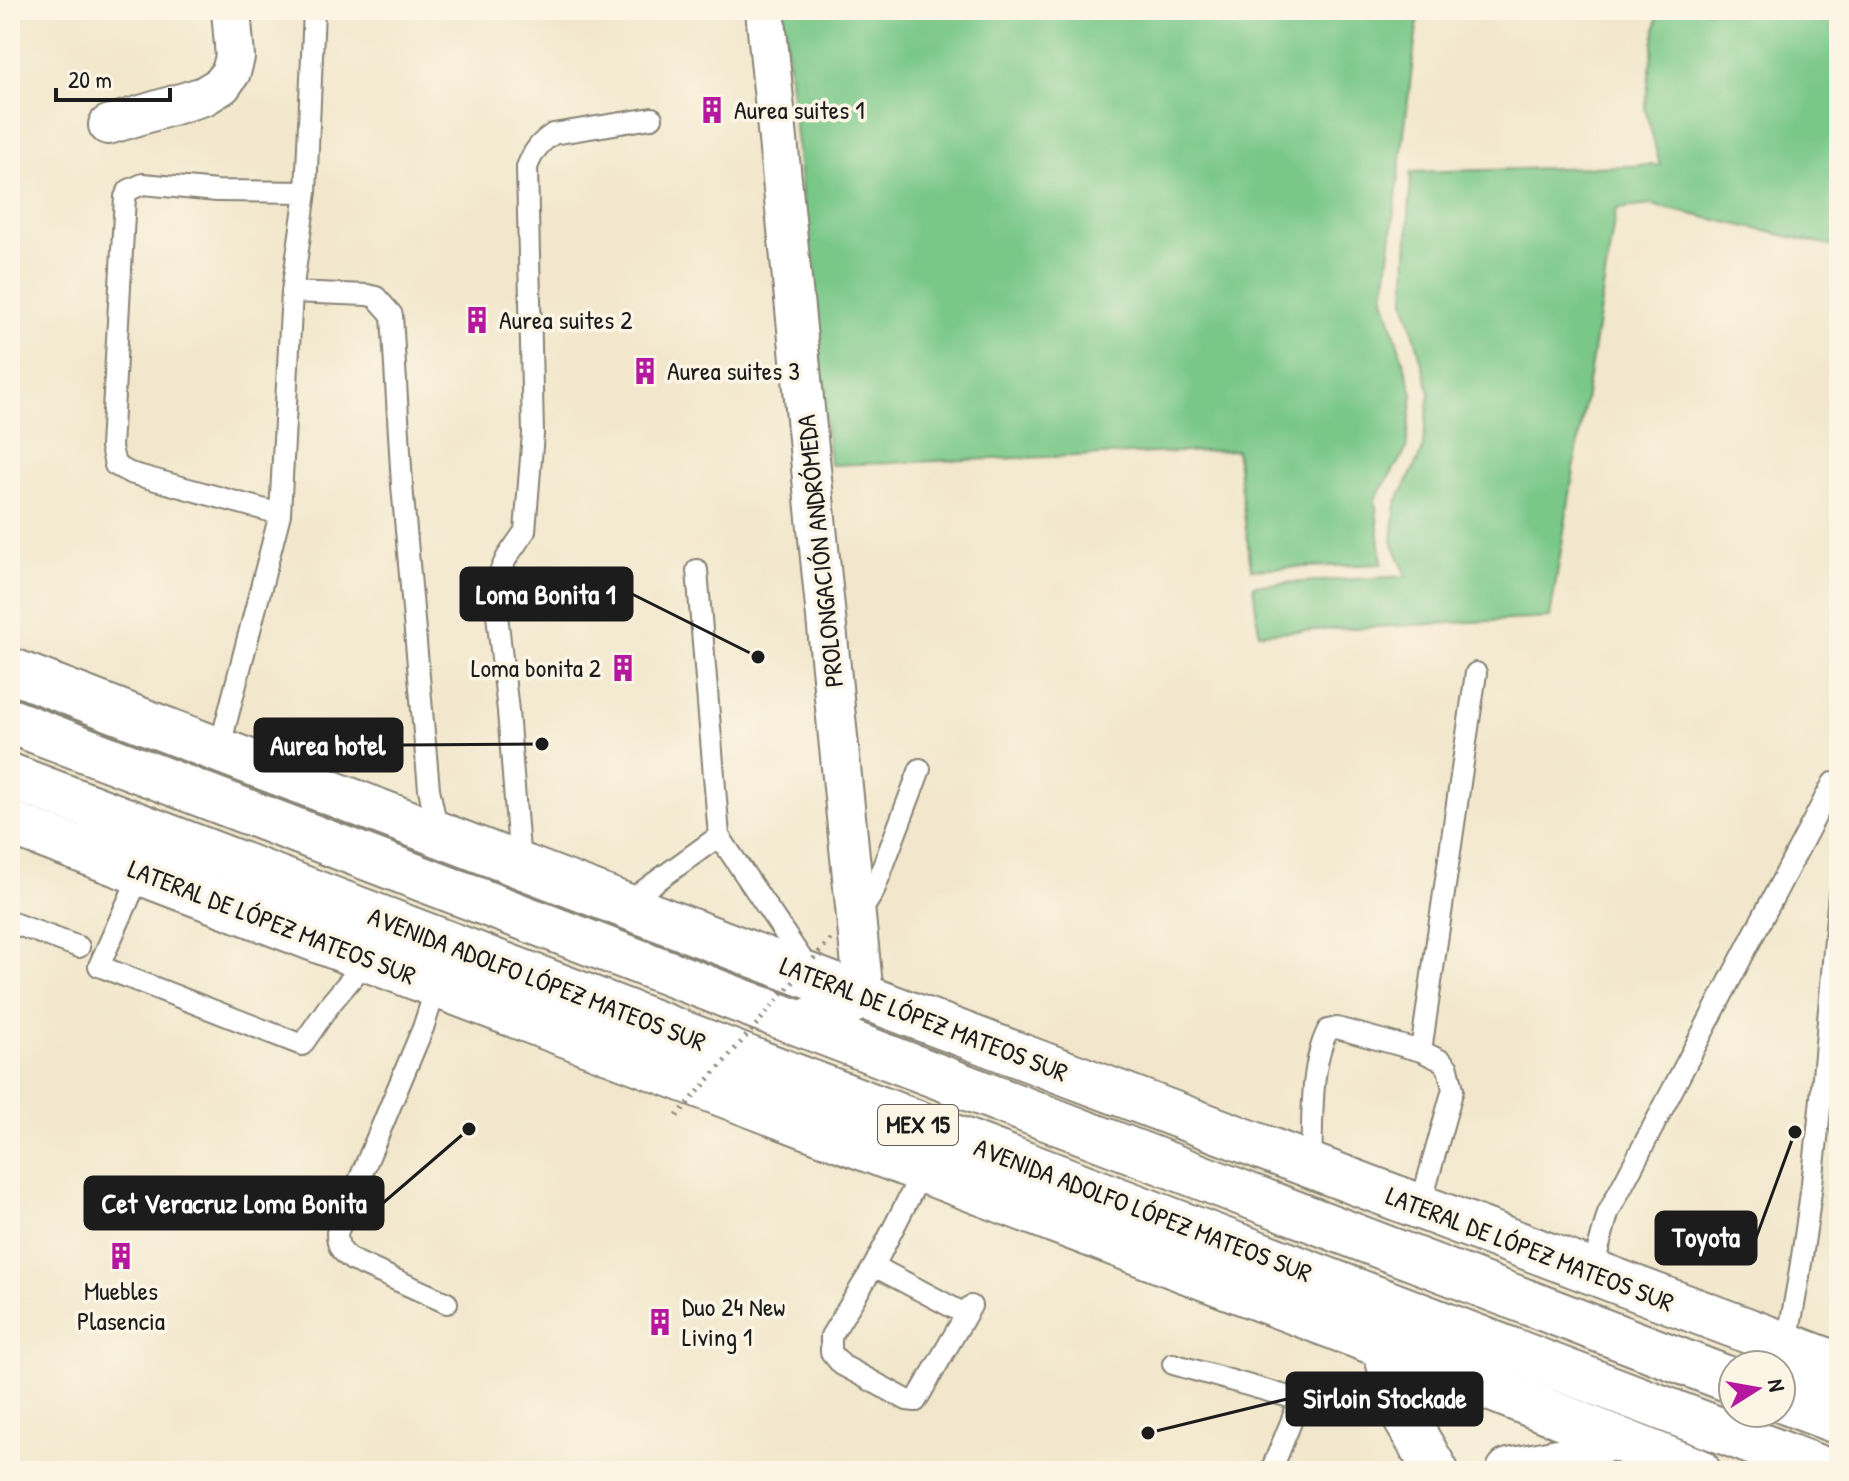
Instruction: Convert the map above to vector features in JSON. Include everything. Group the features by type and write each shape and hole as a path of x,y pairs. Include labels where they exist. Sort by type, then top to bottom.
{"main road":[{"name":"LATERAL DE LÓPEZ MATEOS SUR","path":"10,670 1592,1272 1754,1349"},
{"name":"AVENIDA ADOLFO LÓPEZ MATEOS SUR","path":"10,721 1717,1374"},
{"name":"AVENIDA ADOLFO LÓPEZ MATEOS SUR","path":"10,776 1827,1471"},
{"name":"LATERAL DE LÓPEZ MATEOS SUR","path":"10,823 1384,1346 1698,1471"},
{"path":"77,848 283,881"},
{"path":"801,1024 864,996"},
{"path":"1384,1346 1404,1416 1436,1471"},
{"name":"LATERAL DE LÓPEZ MATEOS SUR","path":"1797,1363 1839,1365"},
{"path":"1797,1368 1839,1385"},
{"path":"1797,1406 1839,1422"},
{"path":"1509,1471 1568,1459 1609,1437"}],"street":[{"path":"108,125 204,96 222,85 231,72 235,57 231,10"},
{"name":"PROLONGACIÓN ANDRÓMEDA","path":"765,10 845,926 864,996"}],"lane":[{"path":"219,750 280,514 292,292 306,192 314,10"},
{"path":"520,864 495,597 499,574 525,531 533,434 527,167 542,141 553,134 652,118"},
{"path":"280,514 130,473 115,465 111,447 125,197 129,190 143,184 217,191 306,192"},
{"path":"292,292 376,297 392,315 402,485 429,789 438,833"},
{"path":"697,570 719,836 814,978"},
{"path":"1421,1051 1476,673"},
{"path":"845,926 873,893 920,769"},
{"path":"1592,1272 1608,1213 1833,783"},
{"path":"624,904 719,836"},
{"path":"141,872 99,966 302,1045 331,1003 368,959"},
{"path":"1787,1349 1813,1170 1839,894"},
{"path":"10,922 79,947"},
{"path":"437,985 423,1028 337,1233 337,1242 342,1253 352,1260 447,1303"},
{"path":"1311,1166 1314,1091 1321,1048 1328,1030 1337,1028 1421,1051 1442,1061 1448,1068 1453,1089 1420,1207"},
{"path":"874,1266 963,1313 971,1306 916,1401 907,1400 842,1365 831,1352 831,1336 874,1266 922,1172"},
{"path":"1173,1364 1300,1400 1404,1416"},
{"path":"1271,1471 1300,1400"}],"path":[{"path":"677,1116 845,926"}],"green space":[{"path":"783,10 1419,10 1384,298 1413,393 1406,450 1375,499 1382,564 1251,569 1236,450 830,465"},
{"path":"1658,10 1839,10 1839,248 1651,205 1616,209 1550,618 1259,633 1253,585 1407,576 1392,541 1396,504 1422,452 1430,393 1405,300 1411,172 1660,165 1645,108"}],"place":[{"name":"Aurea suites 1","path":"712,110"},
{"name":"Aurea suites 2","path":"477,320"},
{"name":"Aurea suites 3","path":"645,371"},
{"name":"Loma Bonita 1","path":"758,657"},
{"name":"Loma bonita 2","path":"623,668"},
{"name":"Aurea hotel","path":"542,744"},
{"name":"Cet Veracruz Loma Bonita","path":"469,1129"},
{"name":"Toyota","path":"1795,1132"},
{"name":"Muebles Plasencia","path":"121,1256"},
{"name":"Duo 24 New Living 1","path":"660,1322"},
{"name":"Sirloin Stockade","path":"1148,1433"}]}
